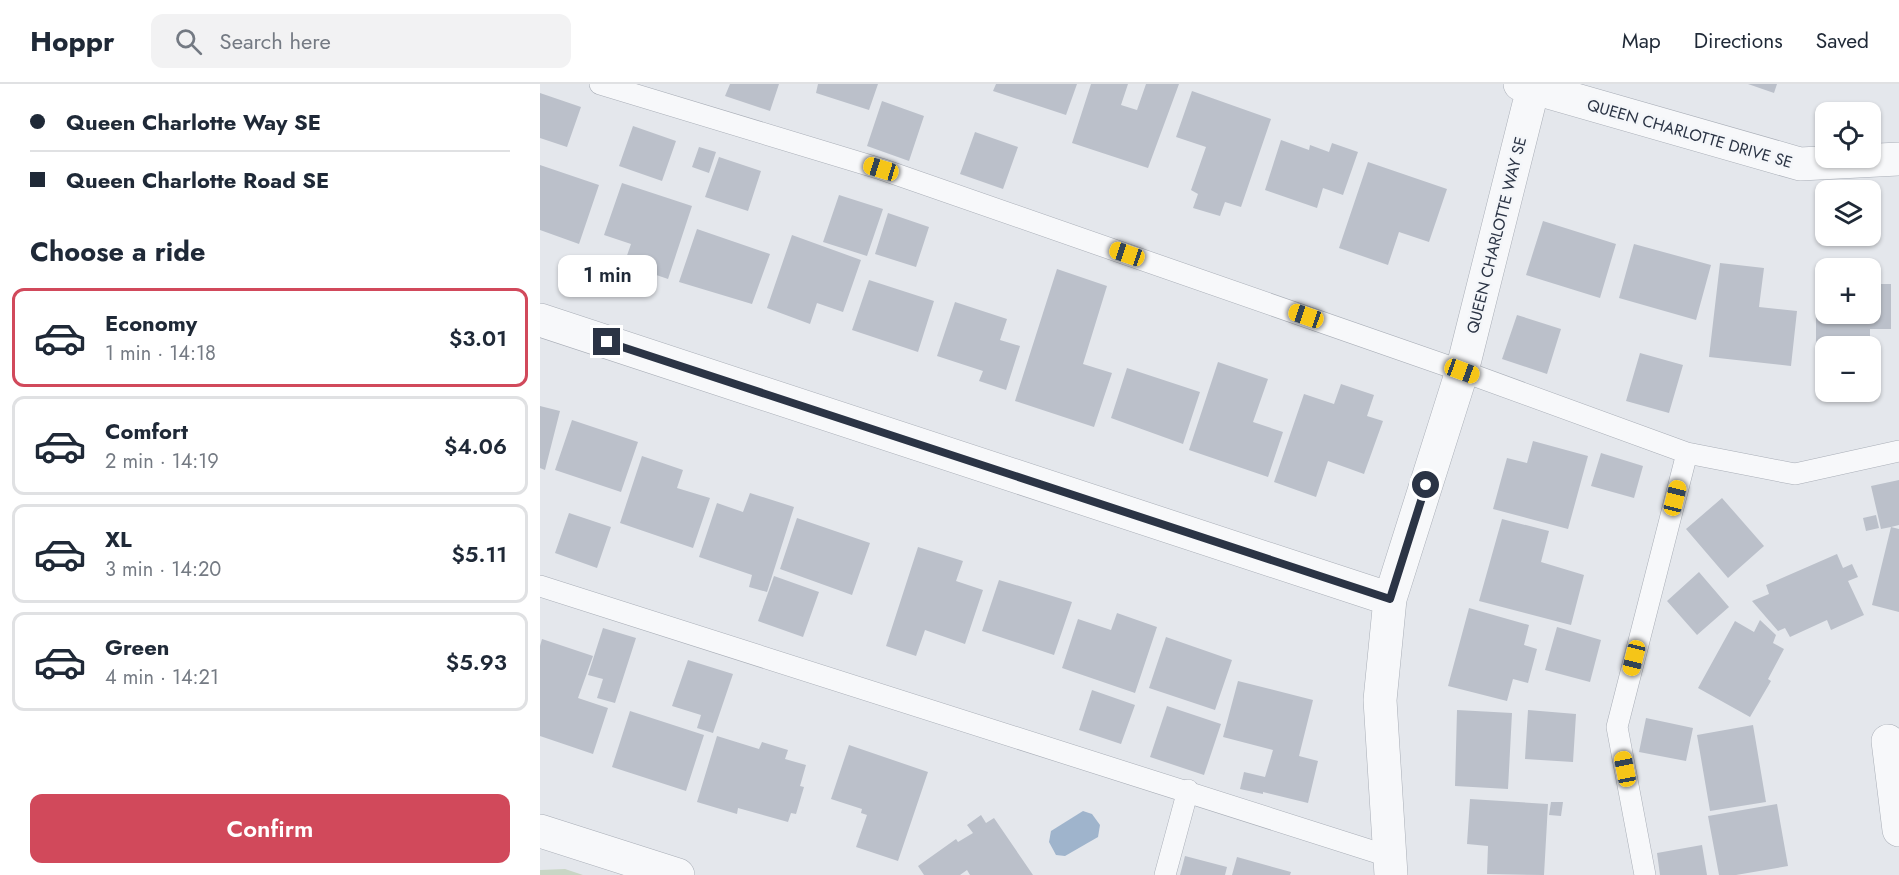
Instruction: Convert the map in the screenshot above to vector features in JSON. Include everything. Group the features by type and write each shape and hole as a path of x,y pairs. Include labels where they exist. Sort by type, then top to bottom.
{"street":[{"name":"QUEEN CHARLOTTE WAY SE","path":"1391,866 1380,700 1390,599 1462,371 1527,86"},
{"name":"QUEEN CHARLOTTE DRIVE SE","path":"1527,86 1800,164 1899,159"},
{"path":"540,320 1390,599"},
{"path":"1888,741 1899,830"},
{"path":"540,831 678,875"}],"lane":[{"path":"600,84 881,169 1462,371 1687,453 1795,474 1899,451"},
{"path":"1645,875 1617,727 1687,453"},
{"path":"540,586 1188,790 1391,866"},
{"path":"1165,875 1188,790"}],"green space":[{"path":"565,869 583,875 540,875 540,870"}],"water":[{"path":"1083,811 1092,814 1100,825 1098,837 1065,856 1056,855 1049,842 1051,831"}],"building":[{"path":"730,84 779,84 770,111 725,96"},
{"path":"818,84 878,84 869,110 816,93"},
{"path":"996,84 1077,84 1066,115 993,91"},
{"path":"1091,84 1128,84 1121,105 1137,110 1146,84 1179,84 1148,168 1072,143"},
{"path":"1748,84 1777,84 1774,93"},
{"path":"1192,91 1271,119 1241,207 1225,202 1220,216 1193,208 1198,194 1191,190 1206,147 1176,137"},
{"path":"540,93 581,107 567,147 540,138"},
{"path":"882,101 924,116 909,161 867,146"},
{"path":"633,126 676,141 662,181 619,166"},
{"path":"975,132 1018,147 1003,189 960,174"},
{"path":"1281,140 1309,150 1310,145 1329,152 1332,143 1358,152 1343,195 1323,188 1317,208 1265,190"},
{"path":"699,147 716,152 709,173 692,167"},
{"path":"719,157 761,171 748,211 705,197"},
{"path":"1368,162 1447,189 1429,242 1399,232 1388,265 1339,248"},
{"path":"540,165 599,185 579,244 540,230"},
{"path":"622,183 692,206 668,279 624,264 631,244 604,235"},
{"path":"839,195 883,209 867,256 823,242"},
{"path":"888,213 929,227 916,267 875,254"},
{"path":"1543,221 1616,244 1600,298 1526,275"},
{"path":"697,229 770,254 752,304 679,282"},
{"path":"792,235 861,260 843,312 817,303 810,324 767,308"},
{"path":"1634,244 1711,265 1696,320 1619,298"},
{"path":"1720,263 1764,268 1759,307 1797,311 1791,366 1709,357"},
{"path":"1057,269 1107,286 1083,364 1112,373 1094,427 1015,401"},
{"path":"869,280 934,301 918,352 852,330"},
{"path":"1881,284 1891,284 1891,329 1870,329 1870,336 1816,336 1816,324 1881,324"},
{"path":"955,302 1007,319 1000,340 1020,346 1006,390 979,381 983,371 937,356"},
{"path":"1517,315 1561,329 1547,374 1502,359"},
{"path":"1640,353 1683,365 1669,413 1626,401"},
{"path":"1218,362 1268,379 1253,422 1283,432 1268,477 1189,450"},
{"path":"1127,368 1200,392 1183,444 1111,418"},
{"path":"1341,384 1374,395 1367,416 1383,421 1364,474 1328,461 1316,497 1274,482 1304,394 1334,404"},
{"path":"540,406 560,411 545,470 540,468"},
{"path":"572,420 638,442 621,492 555,470"},
{"path":"1533,441 1588,456 1568,529 1493,509 1507,458 1527,463"},
{"path":"1601,453 1643,466 1634,498 1591,486"},
{"path":"642,456 683,470 677,488 710,498 693,548 620,523"},
{"path":"1899,480 1899,525 1881,529 1871,486"},
{"path":"750,493 794,507 767,592 749,587 752,575 699,557 717,503 743,512"},
{"path":"1722,498 1764,546 1728,578 1686,529"},
{"path":"569,513 611,527 597,568 555,553"},
{"path":"1876,515 1879,528 1866,531 1863,518"},
{"path":"797,518 870,543 852,595 780,569"},
{"path":"1502,519 1549,531 1541,562 1584,575 1571,625 1479,601"},
{"path":"1891,527 1899,529 1899,612 1872,605"},
{"path":"918,547 963,561 956,581 983,590 965,644 925,630 916,656 886,646"},
{"path":"1837,554 1843,568 1852,564 1858,577 1848,581 1864,615 1831,630 1827,620 1790,637 1785,628 1778,631 1752,601 1769,594 1766,585"},
{"path":"1699,572 1729,607 1697,635 1667,601"},
{"path":"774,576 819,592 803,637 758,621"},
{"path":"999,580 1072,602 1054,655 982,631"},
{"path":"1469,608 1529,625 1524,645 1537,649 1528,683 1513,679 1507,701 1448,686"},
{"path":"1117,613 1157,627 1135,693 1062,668 1078,619 1111,630"},
{"path":"1760,620 1776,635 1773,643 1784,649 1768,679 1771,681 1750,717 1698,688 1735,621 1754,632"},
{"path":"1557,627 1601,640 1590,682 1545,670"},
{"path":"603,628 636,638 615,703 597,698 603,679 588,675"},
{"path":"1166,637 1232,660 1215,710 1149,688"},
{"path":"542,639 593,656 578,698 608,708 593,754 540,736 540,646"},
{"path":"688,660 733,674 713,733 697,728 701,715 672,706"},
{"path":"1238,681 1313,700 1299,756 1318,761 1308,803 1240,789 1244,772 1265,777 1273,750 1223,737"},
{"path":"1092,690 1135,705 1121,744 1079,730"},
{"path":"1167,706 1221,724 1204,775 1150,757"},
{"path":"1457,710 1512,713 1508,789 1455,786"},
{"path":"1528,710 1576,714 1573,762 1525,759"},
{"path":"630,711 704,735 686,791 612,767"},
{"path":"1646,718 1693,728 1686,761 1639,752"},
{"path":"1753,725 1766,802 1710,811 1697,735"},
{"path":"717,736 759,749 762,742 788,750 785,759 806,765 800,786 804,787 796,814 791,813 788,822 738,808 737,814 697,802"},
{"path":"849,745 928,772 898,861 856,847 867,815 861,813 862,809 831,799"},
{"path":"1470,799 1548,804 1544,875 1487,874 1488,846 1467,844"},
{"path":"1551,802 1563,802 1561,816 1549,815"},
{"path":"1777,804 1788,866 1736,875 1719,875 1708,816"},
{"path":"981,815 986,823 994,818 1033,875 970,875 967,870 960,875 924,875 918,866 956,839 958,842 973,833 967,825"},
{"path":"1702,845 1707,875 1660,875 1657,853"},
{"path":"1185,856 1227,867 1225,875 1180,875"},
{"path":"1237,857 1291,872 1290,875 1232,875"}],"route":[{"path":"607,342 1390,599 1426,485"}]}
